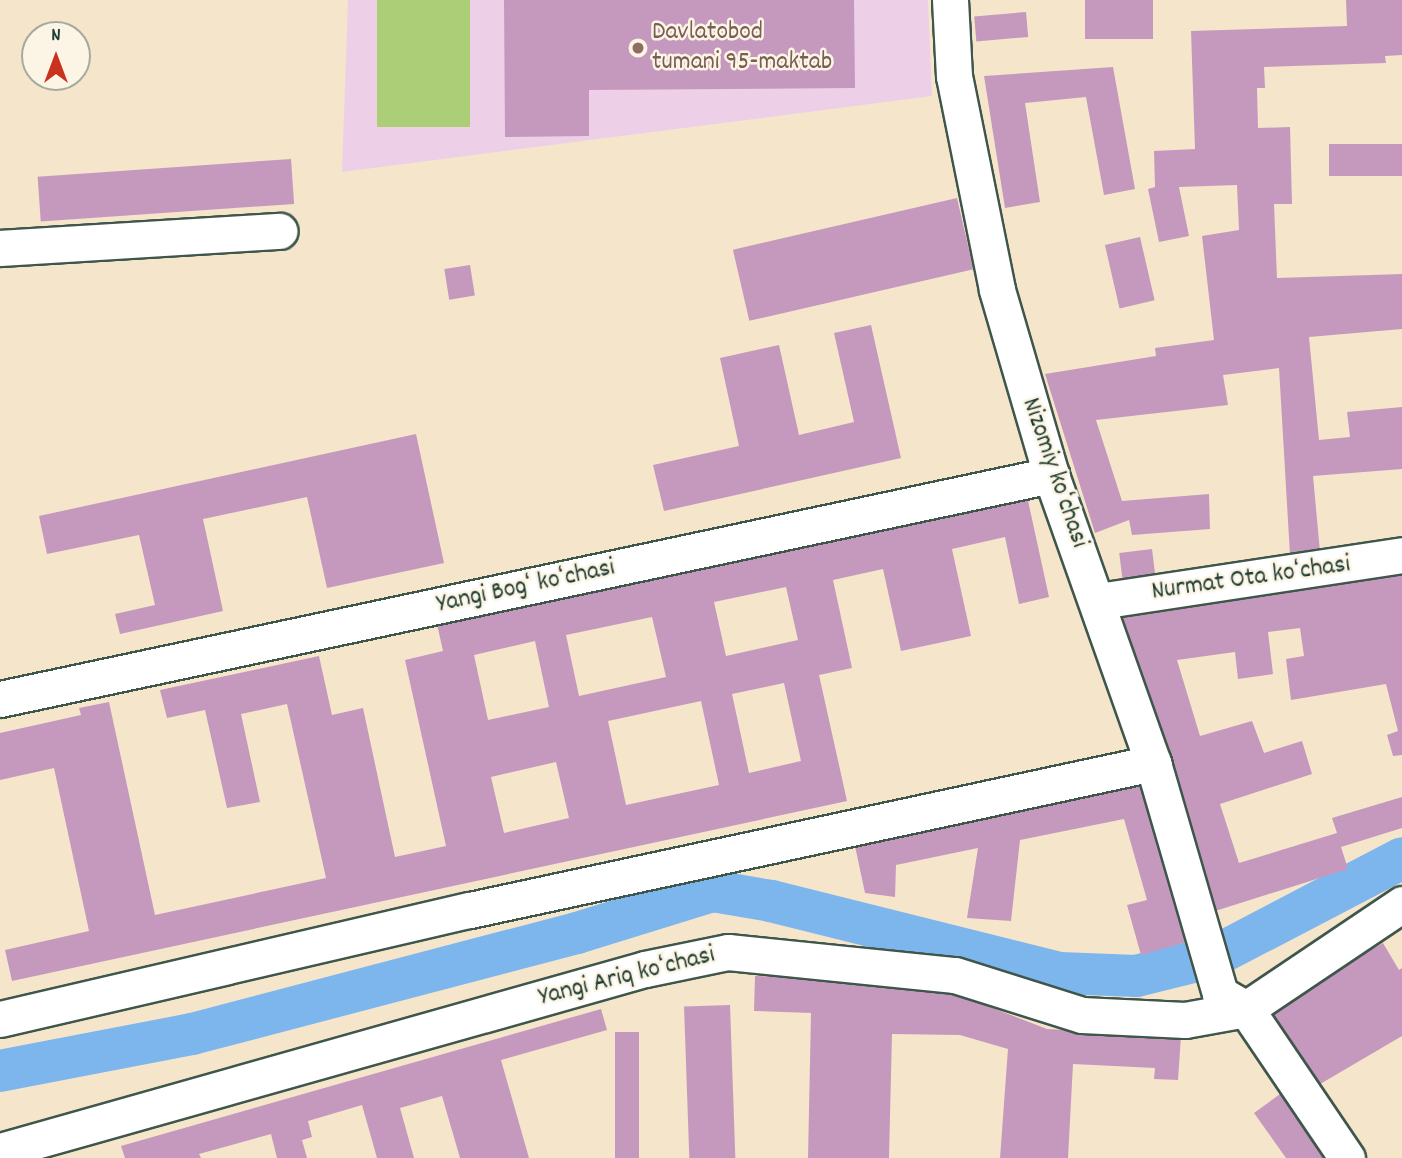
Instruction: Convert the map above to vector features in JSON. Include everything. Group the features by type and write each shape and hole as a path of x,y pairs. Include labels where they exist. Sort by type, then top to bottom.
{"street":[{"name":"Nizomiy koʻchasi","path":"950,0 954,76 997,290 1051,475 1099,601 1153,764 1201,937 1233,1002 1347,1158"},
{"path":"0,248 279,231"},
{"name":"Yangi Bogʻ koʻchasi","path":"0,699 1051,475"},
{"name":"Nurmat Ota koʻchasi","path":"1099,601 1402,555"},
{"path":"0,1019 470,909 1153,764"},
{"name":"Yangi Ariq koʻchasi","path":"0,1151 645,969 728,952 955,975 1082,1016 1185,1020 1233,1002 1402,904"}],"shaded area":[{"name":"Davlatobod tumani 95-maktab","path":"348,0 928,0 932,96 342,172"}],"green space":[{"path":"377,0 470,0 470,127 377,127"}],"building":[{"path":"504,0 854,0 855,88 589,90 589,136 505,137"},
{"path":"1085,0 1153,0 1153,39 1085,39"},
{"path":"1346,0 1402,0 1402,55 1385,56 1386,63 1264,67 1265,88 1257,88 1258,128 1290,127 1292,204 1274,204 1277,278 1402,274 1402,329 1309,337 1319,440 1350,437 1347,412 1402,407 1402,469 1313,476 1320,552 1290,555 1279,368 1223,375 1228,405 1096,420 1122,501 1209,494 1210,529 1132,535 1129,520 1095,533 1045,374 1156,356 1155,348 1214,340 1202,236 1239,230 1237,185 1179,187 1189,236 1159,242 1148,189 1155,187 1154,151 1195,149 1191,31 1347,26"},
{"path":"1026,12 1028,37 976,41 974,17"},
{"path":"1113,67 1135,189 1104,195 1086,97 1025,103 1040,202 1005,208 984,76"},
{"path":"1329,144 1402,144 1402,176 1329,176"},
{"path":"291,159 294,204 41,222 38,177"},
{"path":"957,198 973,269 749,321 733,250"},
{"path":"1140,237 1155,300 1120,308 1105,245"},
{"path":"470,265 475,296 449,300 444,269"},
{"path":"871,325 901,458 664,511 653,465 739,446 720,358 779,345 799,435 854,422 834,333"},
{"path":"416,434 444,563 327,588 307,497 203,519 223,611 120,634 115,614 155,605 139,535 47,554 39,516"},
{"path":"1027,496 1049,597 1019,604 1005,537 952,549 971,636 901,651 883,569 833,580 852,668 819,675 847,801 12,981 5,950 89,931 54,768 0,780 0,733 81,715 79,708 109,702 155,915 326,878 287,704 241,714 260,802 227,808 205,710 167,718 160,690 319,656 332,715 363,708 395,857 446,846 405,660 443,651 437,624","holes":["786,587 798,640 726,656 714,602","652,617 666,677 579,696 566,635","535,641 549,707 488,720 474,655","784,683 801,761 749,773 732,694","701,701 719,785 626,805 608,721","556,762 569,818 504,833 491,777"]},
{"path":"1152,549 1156,583 1123,587 1119,553"},
{"path":"1402,569 1402,755 1393,756 1387,735 1398,731 1386,684 1291,700 1286,659 1304,656 1300,628 1268,632 1273,674 1238,679 1235,652 1177,660 1200,736 1252,721 1264,753 1302,741 1312,774 1220,804 1239,863 1337,833 1332,818 1402,797 1402,828 1341,847 1348,869 1212,912 1120,610"},
{"path":"1150,773 1197,939 1141,955 1127,905 1147,900 1124,819 1020,840 1011,921 967,918 978,848 896,865 895,897 865,893 852,832"},
{"path":"1383,943 1399,970 1402,968 1402,1036 1310,1090 1264,1011"},
{"path":"755,976 859,978 962,992 961,996 1047,1029 1181,1036 1178,1080 1154,1079 1155,1068 1073,1064 1068,1158 1000,1158 1008,1049 960,1035 892,1034 889,1158 808,1158 811,1013 754,1011"},
{"path":"730,1005 735,1158 689,1158 684,1007"},
{"path":"601,1009 607,1030 501,1060 529,1158 460,1158 442,1096 400,1108 414,1158 377,1158 362,1105 308,1121 312,1137 302,1140 307,1158 277,1158 271,1134 199,1154 201,1158 125,1158 121,1146"},
{"path":"615,1032 639,1032 639,1158 615,1158"},
{"path":"1287,1089 1335,1158 1286,1158 1254,1113"}],"waterway":[{"path":"0,1071 192,1034 577,933 713,891 771,901 1060,973 1136,976 1213,957 1402,858"}],"place":[{"name":"Davlatobod tumani 95-maktab","path":"638,48"}]}
